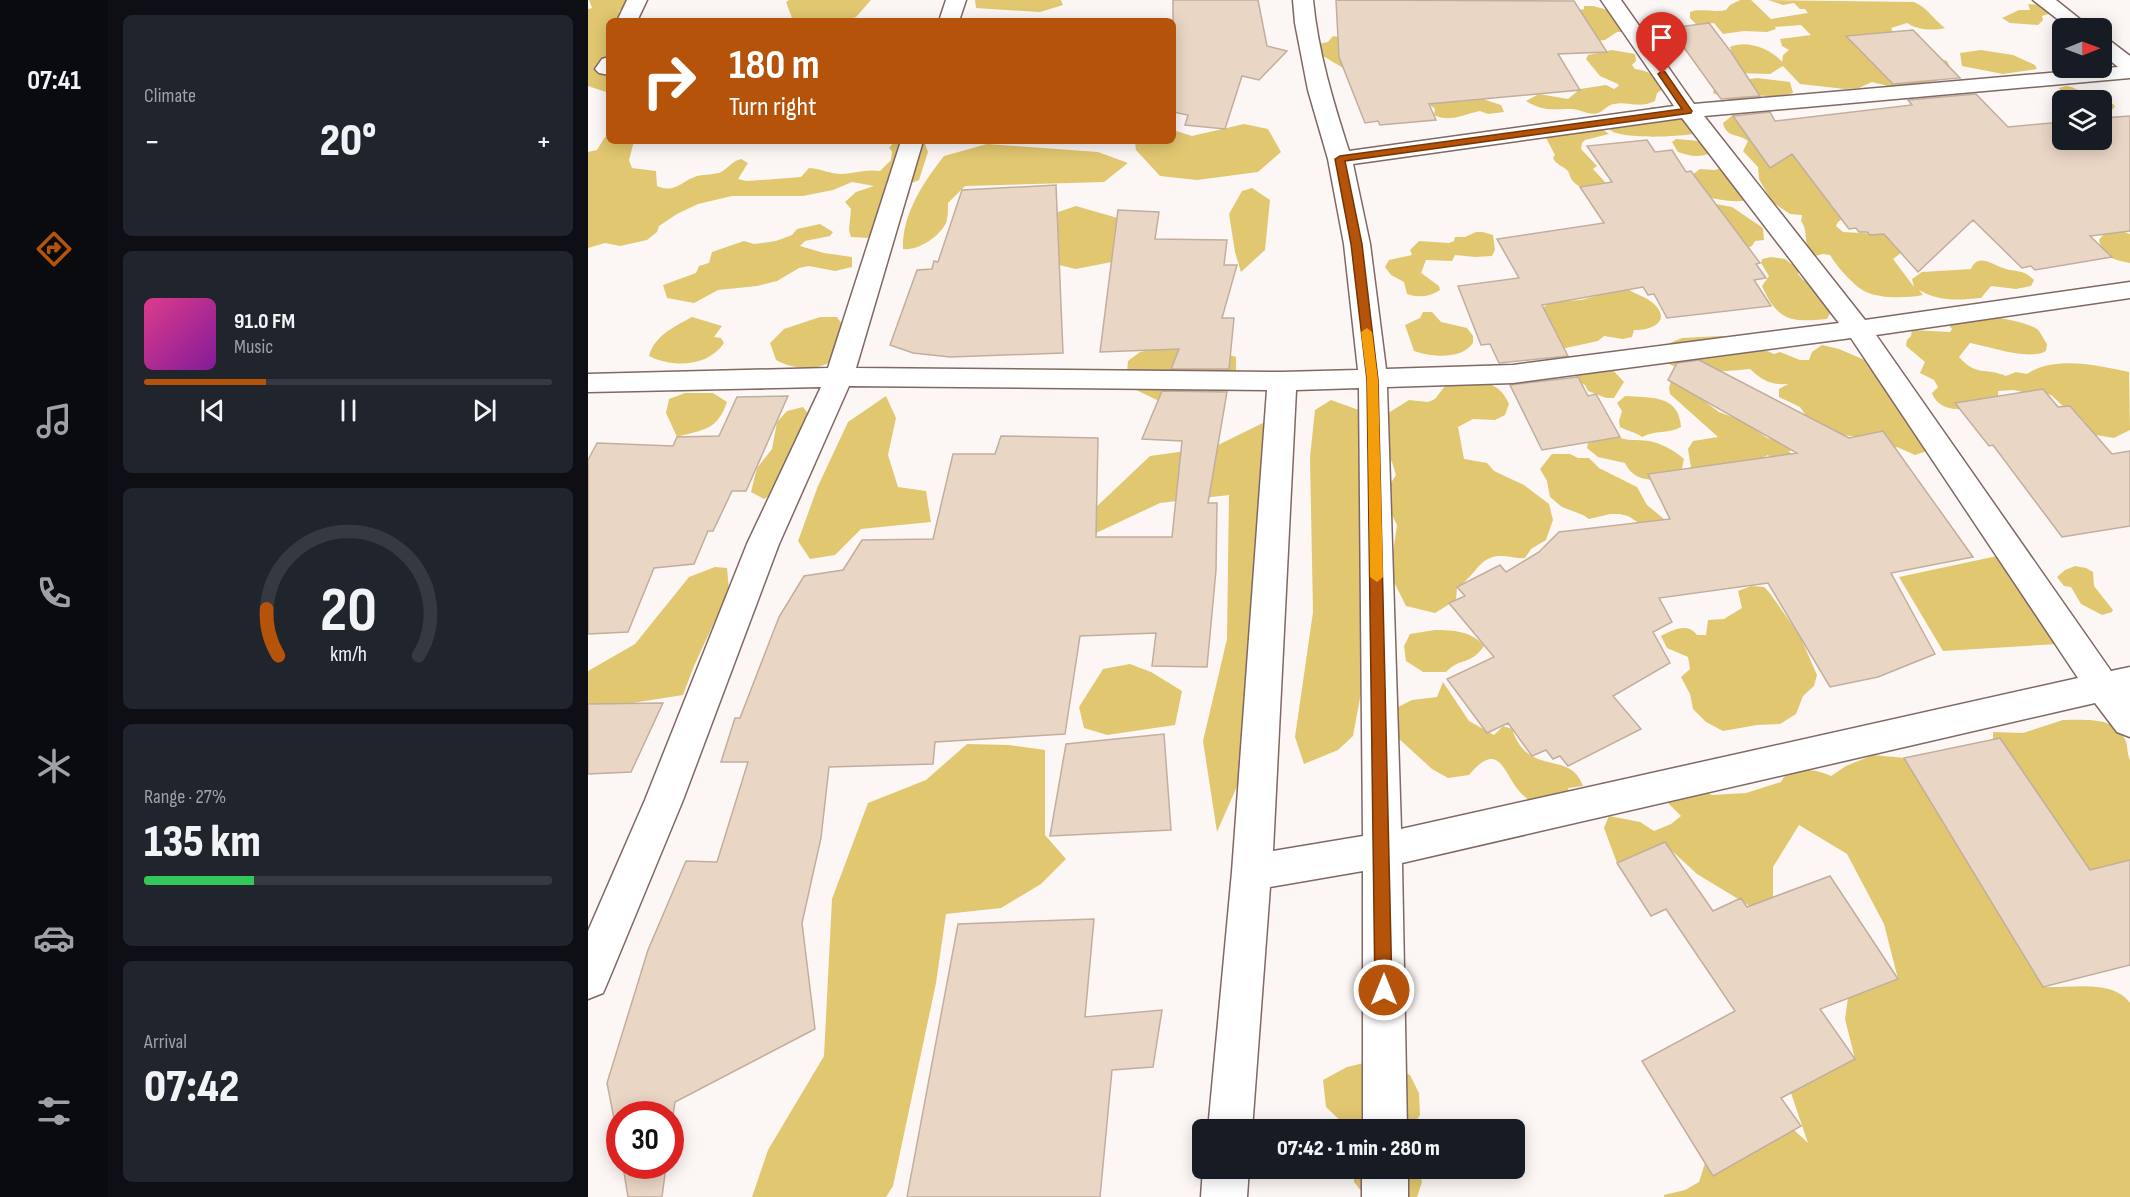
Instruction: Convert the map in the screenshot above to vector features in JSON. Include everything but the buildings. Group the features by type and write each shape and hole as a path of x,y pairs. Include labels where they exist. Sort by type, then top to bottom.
{"street":[{"path":"628,18 637,0"},
{"path":"950,18 956,0"},
{"path":"1303,0 1305,23 1319,90 1340,159 1357,244 1373,380 1385,1119"},
{"path":"1611,0 1688,111 1857,329 2116,684 2130,722"},
{"path":"2043,0 2067,18"},
{"path":"2112,46 2130,66"},
{"path":"1340,159 1688,111 2130,72"},
{"path":"588,979 664,800 763,544 839,377 911,144"},
{"path":"588,383 839,377 1282,381 1513,374 1857,329 2130,290"},
{"path":"1231,1119 1252,872 1282,381"},
{"path":"1252,872 1382,850 2116,684"},
{"path":"1224,1197 1225,1179"},
{"path":"1385,1179 1385,1197"}],"shaded area":[{"path":"589,0 634,0 619,11 621,18 606,18 606,59 601,62 606,66 606,92 588,86 588,9 592,8"},
{"path":"789,0 871,0 853,18 792,18 786,2"},
{"path":"975,0 1061,0 1063,5 1040,12 976,8"},
{"path":"1740,0 1751,0 1771,19 1808,13 1794,3 1783,5 1768,0 1914,2 1923,7 1945,28 1925,29 1907,23 1891,28 1893,32 1924,53 1947,61 1952,71 1936,81 1892,87 1872,82 1859,88 1845,89 1800,84 1783,66 1770,74 1738,73 1730,47 1743,44 1765,49 1782,62 1783,55 1789,50 1782,46 1780,39 1811,35 1801,25 1775,27 1776,29 1767,32 1744,31 1723,34 1714,23 1697,25 1690,18 1690,12 1726,10"},
{"path":"2028,4 2044,5 2052,13 2042,16 2043,20 2038,25 2010,23 2002,18 2019,10 2030,10"},
{"path":"1584,6 1612,11 1623,32 1617,32 1605,40 1584,43 1580,10 1584,9"},
{"path":"1333,36 1344,38 1350,70 1315,53 1318,44 1328,42"},
{"path":"1612,50 1635,54 1636,61 1632,65 1635,69 1648,73 1658,80 1663,89 1657,93 1655,101 1639,105 1614,104 1595,114 1574,109 1543,108 1526,101 1539,94 1568,99 1580,89 1606,85 1614,89 1619,86 1618,84 1600,76 1586,59 1588,55"},
{"path":"1981,50 2013,55 2035,65 2037,69 2003,74 1962,66 1960,53"},
{"path":"1750,79 1790,82 1793,93 1777,97 1756,95 1735,101 1713,93 1714,89 1748,83"},
{"path":"2066,86 2078,90 2060,90 2059,88"},
{"path":"1483,99 1501,105 1504,112 1488,114 1480,111 1446,118 1434,115 1435,109 1430,105 1431,101 1455,100 1459,102"},
{"path":"1651,107 1672,112 1702,132 1670,136 1641,136 1610,130 1614,125 1649,110"},
{"path":"1733,115 1777,124 1830,198 1830,206 1842,206 1848,214 1836,226 1843,232 1897,235 1911,245 1893,259 1914,287 1912,279 1922,272 1971,269 1974,264 1981,261 2026,274 2034,280 2031,286 2016,289 1991,286 1981,298 1965,299 1934,297 1919,290 1923,295 1887,297 1866,292 1846,276 1830,255 1815,256 1811,252 1801,221 1802,215 1790,214 1772,202 1759,179 1758,167 1743,151 1748,141 1730,133 1725,128 1723,123"},
{"path":"1244,124 1268,129 1281,152 1258,172 1197,180 1160,176 1136,150 1135,144 1176,144 1176,131 1192,136"},
{"path":"1601,128 1609,134 1585,140 1581,149 1597,166 1593,169 1605,182 1593,187 1580,186 1571,179 1568,171 1554,160 1555,155 1544,134"},
{"path":"605,137 606,144 633,144 629,160 632,168 656,171 657,186 669,189 697,176 721,172 741,159 748,163 738,179 747,181 801,177 809,168 842,174 880,171 891,160 892,151 889,148 892,144 925,144 928,152 919,180 909,184 905,189 910,192 907,200 900,206 889,234 869,238 851,237 849,230 851,209 845,202 856,192 874,186 852,182 833,190 803,196 732,196 698,204 659,226 657,232 647,240 620,246 605,243 588,248 588,152 597,150"},
{"path":"1676,139 1700,141 1711,153 1694,156 1678,152 1672,142"},
{"path":"987,144 1098,152 1128,163 1104,182 965,186 948,203 947,221 943,228 928,242 915,248 903,249 910,211 922,188 944,156"},
{"path":"1721,168 1756,199 1730,201 1704,196 1692,175 1700,169"},
{"path":"1252,188 1270,200 1265,250 1241,272 1235,252 1229,214 1242,191"},
{"path":"1716,204 1732,207 1763,228 1764,240 1755,241 1752,246 1745,249"},
{"path":"1076,206 1121,219 1117,261 1076,269 1046,262 1046,216"},
{"path":"820,224 833,232 830,236 805,241 800,246 824,253 852,257 852,267 835,271 809,266 799,268 777,281 757,286 718,290 694,303 667,298 663,285 696,273 699,266 709,263 712,252 744,241 754,244 776,241 792,235 797,229"},
{"path":"2118,230 2130,234 2130,263 2110,257 2101,246 2099,240 2103,235"},
{"path":"1476,232 1493,235 1495,250 1492,256 1455,255 1452,261 1426,260 1421,273 1439,286 1440,290 1432,294 1415,296 1407,294 1404,282 1391,275 1385,267 1389,260 1412,255 1410,250 1419,241 1449,243 1454,241 1455,237 1465,237"},
{"path":"1771,257 1785,259 1799,270 1798,274 1803,280 1817,287 1833,308 1827,319 1794,319 1786,317 1773,306 1762,286 1769,276 1761,263 1762,259"},
{"path":"1628,289 1650,301 1659,309 1660,320 1653,327 1634,330 1632,337 1623,339 1604,336 1598,341 1561,349 1553,341 1558,335 1546,319 1544,307 1554,302 1580,300"},
{"path":"1423,312 1432,312 1441,322 1467,328 1473,336 1473,343 1454,355 1437,356 1414,351 1405,325 1420,318"},
{"path":"1987,315 2035,328 2047,344 2046,351 2039,354 2019,354 1970,343 1959,357 1965,363 1976,369 2006,376 2016,372 2027,374 2038,368 2064,363 2129,372 2130,430 2114,438 2090,434 2085,422 2070,406 2063,406 2051,395 2034,390 2030,394 2014,390 1998,391 1998,396 1991,401 1972,408 1953,409 1937,401 1932,393 1938,387 1934,380 1920,373 1925,362 1906,346 1912,330 1950,332 1952,329 1948,324 1955,320 1965,323 1969,318"},
{"path":"692,317 722,326 714,337 721,338 724,343 717,351 700,361 690,363 669,362 649,356 660,337"},
{"path":"820,317 837,317 846,330 841,357 825,365 809,368 784,364 776,360 770,343 784,329"},
{"path":"1734,337 1774,354 1780,352 1800,360 1809,360 1812,352 1822,345 1839,349 1874,364 1930,450 1915,455 1897,447 1889,450 1867,438 1835,434 1811,423 1800,407 1779,397 1779,389 1788,384 1768,381 1750,369 1694,371 1682,369 1665,361 1658,348 1682,338"},
{"path":"1164,347 1209,348 1236,357 1236,371 1185,401 1163,403 1126,385 1128,361 1140,352"},
{"path":"1612,369 1624,382 1614,398 1606,398 1588,391 1585,385 1576,380 1575,374"},
{"path":"1672,377 1719,412 1743,421 1767,438 1803,448 1789,451 1798,465 1774,462 1768,455 1758,460 1742,461 1712,475 1691,468 1688,449 1693,441 1718,437 1670,394"},
{"path":"1452,381 1486,383 1499,390 1509,404 1505,415 1495,420 1473,419 1458,427 1464,459 1487,463 1494,471 1524,485 1549,504 1553,520 1546,540 1531,549 1525,558 1501,556 1487,559 1457,587 1456,600 1435,613 1406,606 1390,574 1397,525 1385,492 1396,475 1392,462 1382,454 1385,415 1409,400 1428,402 1435,399"},
{"path":"685,393 713,393 727,402 714,424 677,437 666,413 669,399"},
{"path":"886,396 896,418 888,455 898,487 926,491 931,522 861,529 835,555 810,559 798,541 818,486 848,422"},
{"path":"1625,396 1653,398 1669,403 1679,416 1681,427 1642,437 1620,427 1622,411 1617,403"},
{"path":"1331,400 1370,414 1363,682 1353,736 1338,750 1304,764 1295,737 1313,612 1310,457 1315,410"},
{"path":"803,407 812,419 776,492 764,499 751,492 757,468 772,449 777,422 787,411"},
{"path":"1273,418 1252,752 1217,832 1203,741 1227,639 1229,495 1160,503 1096,533 1093,510 1150,456 1214,447"},
{"path":"1616,436 1628,440 1654,442 1672,450 1684,459 1680,477 1656,480 1641,478 1635,475 1625,463 1598,457 1587,448 1588,443"},
{"path":"1552,454 1570,454 1578,458 1589,458 1599,468 1637,487 1647,505 1664,519 1664,525 1639,523 1628,516 1619,514 1589,519 1562,507 1550,497 1547,481 1540,469"},
{"path":"1997,556 2057,644 1943,651 1899,577"},
{"path":"2075,566 2093,572 2094,586 2113,610 2112,612 2102,615 2081,604 2071,587 2064,586 2057,577 2065,570"},
{"path":"715,567 727,568 729,590 683,695 588,710 588,671 635,644 689,577"},
{"path":"1751,586 1764,587 1769,592 1800,636 1817,675 1814,686 1803,696 1796,714 1780,724 1757,725 1723,731 1706,722 1693,709 1690,694 1681,677 1690,669 1688,657 1667,648 1661,636 1684,628 1697,635 1706,635 1708,620 1724,619 1742,608 1738,591"},
{"path":"1435,630 1468,634 1484,646 1470,659 1456,664 1446,672 1423,672 1406,661 1404,646 1410,634"},
{"path":"1130,664 1151,672 1182,691 1175,725 1107,735 1084,728 1079,707 1103,669"},
{"path":"1443,682 1469,721 1494,735 1503,726 1512,729 1519,744 1528,754 1568,768 1579,778 1583,786 1568,788 1570,794 1538,808 1519,791 1504,768 1494,759 1479,765 1469,775 1448,778 1432,769 1398,738 1396,708 1412,700 1437,697"},
{"path":"2063,720 2090,720 2108,724 2122,734 2126,742 2130,760 2130,896 2106,890 2064,851 2067,836 2043,801 2013,777 1993,756 1993,732 2023,733"},
{"path":"967,744 1008,745 1045,750 1045,835 1066,859 1041,884 1001,908 946,914 936,983 893,1186 886,1197 752,1197 768,1150 824,1056 832,899 868,803 926,780"},
{"path":"1873,755 1905,758 2043,987 2102,988 2123,995 2130,1003 2130,1197 1664,1197 1664,1195 1685,1190 1699,1182 1705,1163 1719,1153 1772,1131 1794,1130 1808,1143 1791,1093 1855,1059 1845,1019 1848,998 1898,979 1884,924 1847,854 1799,825 1773,867 1773,899 1758,911 1697,874 1671,850 1617,863 1604,828 1609,816 1640,822 1654,831 1671,824 1681,816 1663,798 1700,790 1712,795 1746,793 1781,782 1786,774 1804,770 1831,776 1846,766"},
{"path":"1364,1063 1398,1069 1410,1075 1419,1093 1420,1115 1417,1119 1339,1119 1326,1107 1323,1080 1347,1067"},
{"path":"1354,1179 1421,1179 1422,1182 1417,1197 1366,1197"}],"slow traffic":[{"path":"1367,332 1373,380 1377,577"}],"route":[{"path":"1384,990 1373,380 1357,244 1340,159 1688,111 1662,74"}]}
